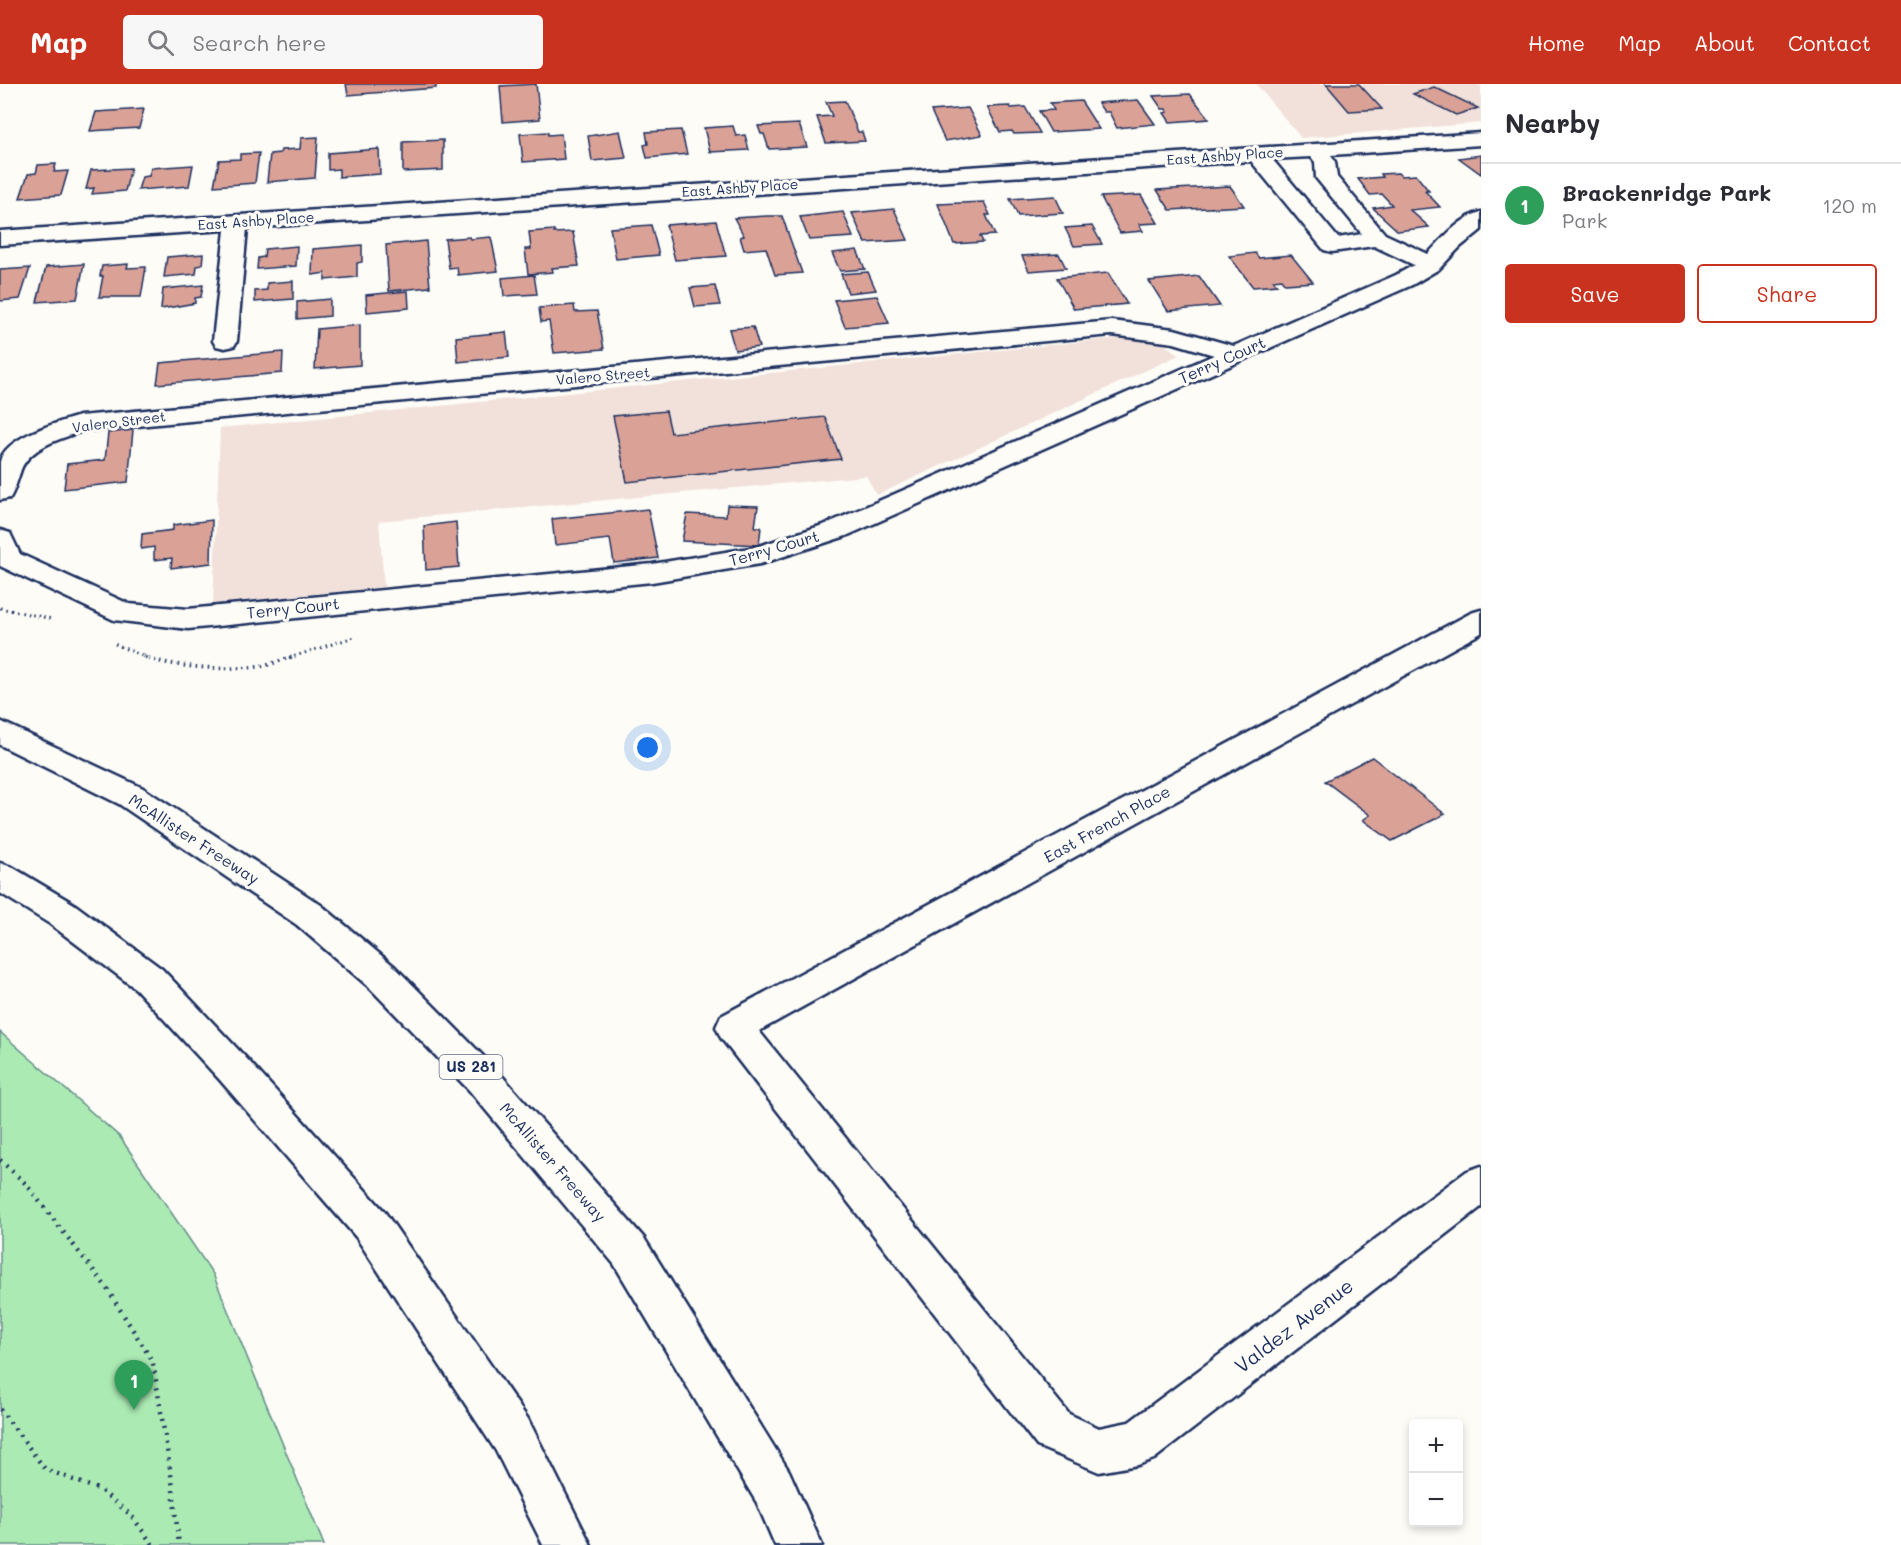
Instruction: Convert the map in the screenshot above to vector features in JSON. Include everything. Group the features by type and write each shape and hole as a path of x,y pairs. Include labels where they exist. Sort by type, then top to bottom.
{"main road":[{"name":"East Ashby Place","path":"0,238 1481,139"},
{"path":"1318,150 1325,162 1326,178 1377,239 1431,264"},
{"path":"1257,154 1332,245 1377,239"},
{"name":"Terry Court","path":"4,549 124,613 188,619 652,573 726,562 796,545 836,530 1404,280 1431,264 1452,242 1481,219"},
{"path":"225,341 237,222"},
{"name":"Valero Street","path":"0,492 13,461 28,445 49,434 80,424 1112,328 1164,334 1206,343 1234,354"},
{"name":"East French Place","path":"1099,1450 1053,1430 734,1027 1481,620"},
{"name":"McAllister Freeway","path":"0,732 131,796 309,915 382,977 482,1079 629,1251 773,1487 799,1545"},
{"path":"0,876 62,914 149,979 233,1069 370,1224 512,1435 568,1545"},
{"name":"Valdez Avenue","path":"1099,1450 1138,1443 1481,1184"}],"path":[{"path":"0,1160 25,1184 105,1284 153,1362 172,1482 179,1545"},
{"path":"0,1409 45,1469 100,1490 131,1515 153,1545"}],"shaded area":[{"path":"1256,84 1477,84 1481,86 1481,123 1301,138"},
{"path":"1139,336 1164,344 1179,355 877,495 866,476 379,521 384,587 213,604 220,428"}],"green space":[{"path":"0,1032 120,1137 213,1274 324,1545 0,1545"}],"building":[{"path":"346,84 436,84 436,88 348,95"},
{"path":"536,84 540,119 503,122 500,86"},
{"path":"1326,84 1359,84 1382,109 1349,111"},
{"path":"1434,87 1478,108 1456,115 1413,94"},
{"path":"1190,94 1209,119 1170,122 1164,113 1168,112 1162,109 1153,96"},
{"path":"1138,100 1155,124 1117,128 1109,112 1104,112 1098,103"},
{"path":"845,101 858,132 862,132 865,141 826,143 817,117 832,116 826,102"},
{"path":"1081,101 1099,129 1051,132 1039,111 1054,110 1050,103"},
{"path":"1010,106 1011,108 1025,107 1040,133 1000,132 987,107"},
{"path":"968,108 982,135 945,141 931,111"},
{"path":"144,109 139,128 90,131 96,112"},
{"path":"799,124 807,147 769,149 764,134 761,134 758,126"},
{"path":"733,126 736,136 745,135 749,150 710,152 704,128"},
{"path":"681,130 687,154 647,158 644,145 648,144 646,132"},
{"path":"620,131 626,158 592,161 588,136"},
{"path":"548,132 548,135 561,134 564,159 523,162 520,134"},
{"path":"318,137 315,178 267,182 270,154 280,153 281,150 300,149 301,138"},
{"path":"443,140 443,170 403,172 403,142"},
{"path":"379,149 380,174 339,177 339,169 328,170 328,153"},
{"path":"259,153 255,183 214,186 219,160 240,159 240,154"},
{"path":"1481,155 1481,174 1459,158"},
{"path":"56,164 54,172 68,171 61,195 20,198 28,174 36,173 38,165"},
{"path":"193,165 189,186 138,190 142,177 149,176 151,168"},
{"path":"131,168 125,191 92,194 94,188 86,189 91,170"},
{"path":"1398,173 1401,176 1416,175 1429,191 1425,191 1440,207 1410,210 1429,227 1398,231 1373,208 1392,205 1382,194 1370,195 1358,179"},
{"path":"1230,186 1244,206 1170,210 1157,190"},
{"path":"1141,195 1158,223 1139,224 1143,231 1120,233 1101,197"},
{"path":"1055,196 1063,213 1018,216 1010,199"},
{"path":"984,202 990,215 986,215 995,235 980,236 983,242 954,244 938,204"},
{"path":"894,209 908,240 865,243 852,213"},
{"path":"843,212 853,237 809,240 800,217"},
{"path":"782,216 802,273 775,275 766,248 744,250 740,237 744,236 734,218"},
{"path":"716,221 726,256 675,260 666,225"},
{"path":"651,225 659,255 616,259 610,228"},
{"path":"1092,226 1102,244 1074,246 1065,228"},
{"path":"554,230 554,233 573,232 579,266 552,268 553,272 528,274 525,249 531,249 529,232"},
{"path":"470,237 470,239 491,237 498,271 458,275 457,267 449,268 445,239"},
{"path":"426,241 430,287 389,291 386,245"},
{"path":"362,245 362,262 357,263 357,277 325,280 325,273 312,275 313,249"},
{"path":"297,246 296,266 257,269 258,258 264,257 265,249"},
{"path":"857,250 865,269 840,271 832,253"},
{"path":"1255,253 1259,258 1291,255 1313,282 1285,284 1281,279 1273,280 1277,285 1253,287 1229,256"},
{"path":"203,254 202,265 197,266 196,274 164,277 167,257"},
{"path":"1059,254 1066,268 1029,271 1022,256"},
{"path":"84,264 77,299 37,302 46,267"},
{"path":"128,264 127,268 146,267 141,297 99,297 103,276 100,276 102,266"},
{"path":"30,268 20,299 0,301 0,270"},
{"path":"868,272 876,290 848,293 841,274"},
{"path":"1108,273 1127,304 1074,309 1057,278"},
{"path":"534,275 537,294 504,296 502,278"},
{"path":"1199,276 1220,306 1168,311 1149,281"},
{"path":"293,281 293,299 255,302 255,291 267,290 267,283"},
{"path":"203,285 201,297 195,298 195,303 161,309 163,289"},
{"path":"715,286 720,305 695,307 690,288"},
{"path":"408,291 409,308 367,312 366,295"},
{"path":"877,296 889,323 845,327 834,300"},
{"path":"330,299 330,316 297,319 297,302"},
{"path":"574,305 575,312 597,311 604,349 554,353 549,321 541,322 539,308"},
{"path":"360,325 360,365 315,369 317,329"},
{"path":"753,327 759,347 735,350 729,329"},
{"path":"506,332 509,357 458,362 456,337"},
{"path":"283,352 282,373 157,384 160,363"},
{"path":"666,411 671,433 825,417 841,459 627,482 613,416"},
{"path":"133,430 128,482 64,489 67,464 105,460 108,433"},
{"path":"727,505 758,506 755,527 761,527 759,545 682,541 687,514 726,516"},
{"path":"648,509 658,558 614,563 610,539 555,545 552,519"},
{"path":"212,520 211,563 171,568 172,558 154,560 154,547 141,549 142,534 173,530 173,525"},
{"path":"456,522 459,567 426,570 424,526"},
{"path":"1372,757 1445,814 1392,841 1363,820 1370,815 1325,781"}],"place":[{"name":"Brackenridge Park","path":"134,1410"}]}
